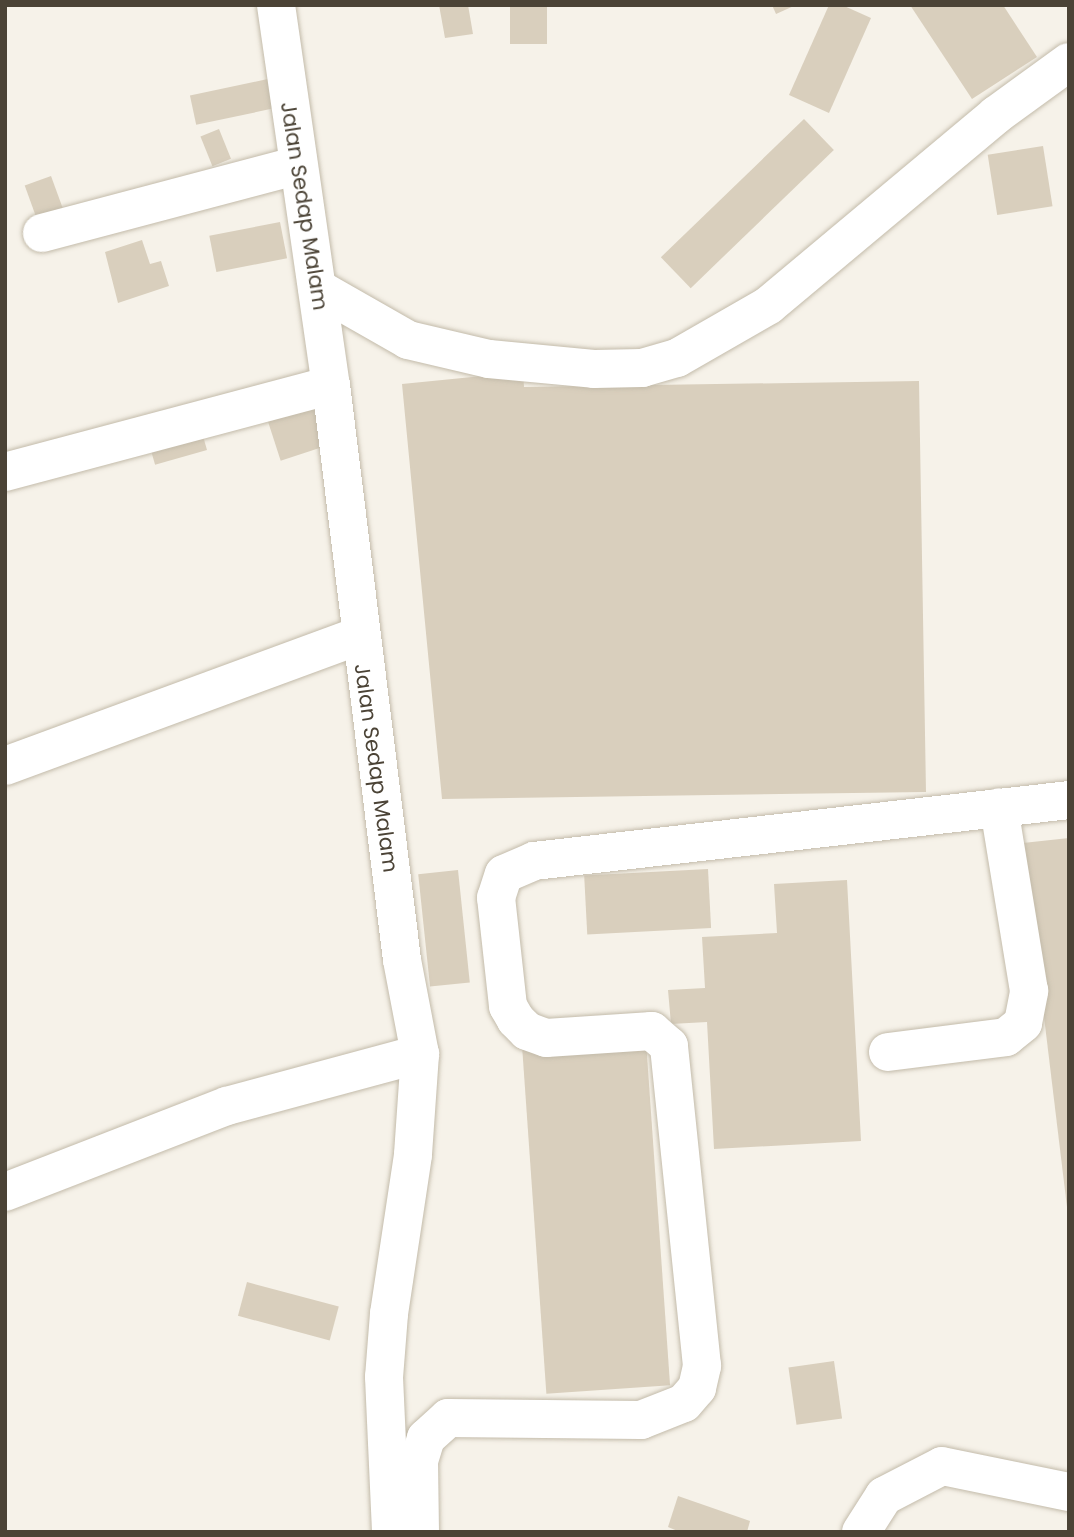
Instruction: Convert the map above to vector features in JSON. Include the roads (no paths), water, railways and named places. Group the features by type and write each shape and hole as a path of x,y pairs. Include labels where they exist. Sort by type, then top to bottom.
{"street":[{"name":"Jalan Sedap Malam","path":"275,5 296,166 331,385 359,636 402,960 420,1054 413,1154 389,1314 384,1377 391,1532"},
{"path":"317,288 408,340 489,359 594,369 642,368 677,358 769,305 996,116 1069,62"},
{"path":"42,233 296,166"},
{"path":"5,472 331,385"},
{"path":"5,766 359,636"},
{"path":"420,1532 419,1461 430,1432 448,1418 641,1420 684,1403 697,1388 702,1366 669,1046 652,1031 546,1038 527,1031 516,1020 508,1006 496,898 504,874 534,861 1069,800"},
{"path":"888,1052 1006,1037 1023,1023 1029,991 999,807"},
{"path":"5,1192 228,1106 420,1054"},
{"path":"861,1532 884,1496 942,1466 1069,1492"}]}
